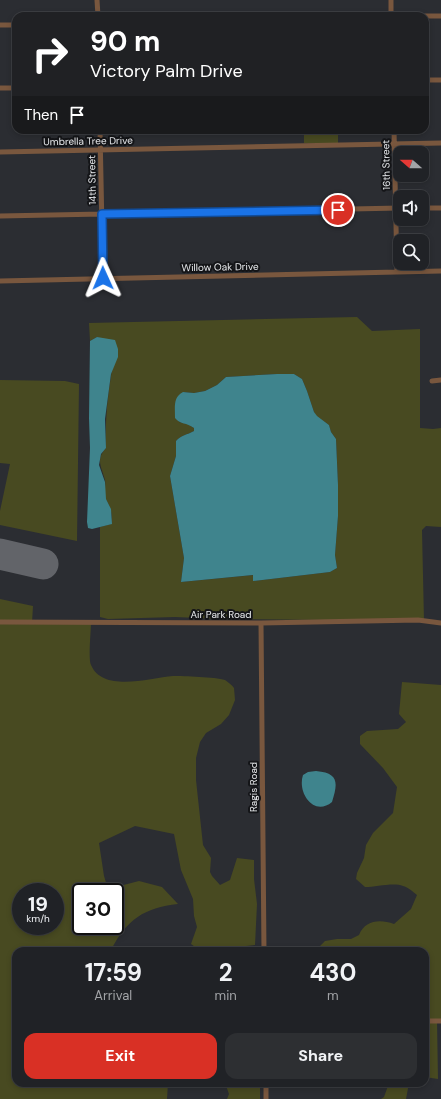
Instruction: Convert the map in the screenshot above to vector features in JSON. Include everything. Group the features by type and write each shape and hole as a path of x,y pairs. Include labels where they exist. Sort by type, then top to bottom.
{"street":[{"path":"97,0 98,12"},
{"path":"391,0 391,12"},
{"path":"429,16 441,16"},
{"path":"0,25 12,25"},
{"path":"429,80 441,80"},
{"path":"0,88 12,88"},
{"name":"14th Street","path":"100,134 103,278"},
{"name":"16th Street","path":"394,134 397,190"},
{"name":"Umbrella Tree Drive","path":"0,152 441,143"},
{"path":"0,216 393,208"},
{"path":"429,208 441,208"},
{"name":"16th Street","path":"397,272 398,226"},
{"name":"Willow Oak Drive","path":"0,281 441,271"},
{"path":"432,380 441,380"},
{"name":"Air Park Road","path":"0,622 261,623 418,620 441,623"},
{"name":"Ragis Road","path":"261,623 264,947"},
{"path":"429,1021 441,1020"},
{"path":"266,1087 266,1099"}],"green space":[{"path":"304,134 338,134 338,143 304,143"},
{"path":"357,317 372,331 420,329 420,428 441,428 441,527 426,526 422,530 424,621 221,619 175,617 108,619 100,617 100,527 111,524 112,518 111,510 105,497 105,480 100,460 106,448 108,394 118,349 97,337 90,341 89,323","holes":["294,374 302,379 316,416 329,425 331,432 336,439 338,516 335,555 337,568 330,572 254,581 254,575 181,582 184,558 170,476 176,456 176,441 182,436 194,431 194,428 188,424 179,422 183,392 194,393 205,391 217,385 226,377"]},
{"path":"0,380 65,381 79,384 77,541 0,525 0,511 10,464 0,463"},
{"path":"0,599 33,606 32,623 91,622 90,662 97,674 106,679 128,682 173,676 214,678 225,680 234,688 235,700 229,715 221,724 206,733 200,742 196,758 196,780 203,845 211,858 210,872 212,876 220,885 230,880 237,858 254,860 254,879 257,904 255,945 237,947 195,947 191,944 197,927 194,916 193,899 181,870 174,834 135,826 99,843 106,883 72,883 72,935 120,935 113,947 12,947 12,1087 168,1087 167,1099 0,1099"},
{"path":"402,682 441,685 441,1019 437,1020 438,1079 429,1078 429,947 319,947 325,941 351,939 359,935 365,926 374,922 389,922 394,924 411,909 417,895 407,887 399,885 365,887 356,879 357,873 364,858 366,845 373,833 393,813 397,787 383,768 360,744 360,736 367,731 398,729 406,722 399,714"},
{"path":"139,881 162,887 178,904 146,912 124,929 124,885"},
{"path":"226,1087 260,1087 260,1099 227,1099 229,1094"},
{"path":"388,1087 408,1087 406,1099 381,1099 384,1097"}],"water":[{"path":"97,337 115,340 118,349 118,357 111,374 105,419 106,448 101,454 99,465 105,482 106,499 111,509 112,524 92,529 88,528 87,522 90,448 90,341"},
{"path":"294,374 302,379 314,412 329,425 331,432 336,439 338,516 335,555 337,568 330,572 253,581 253,575 181,582 184,558 170,476 176,456 176,441 182,436 194,431 194,428 179,422 175,418 176,400 183,392 194,393 205,391 217,385 226,377"},
{"path":"316,771 329,774 335,780 336,784 332,802 325,806 319,807 313,805 308,801 302,789 303,775 308,772"}],"runway":[{"path":"0,554 43,564"}],"route":[{"path":"103,278 102,214 338,210"}]}
